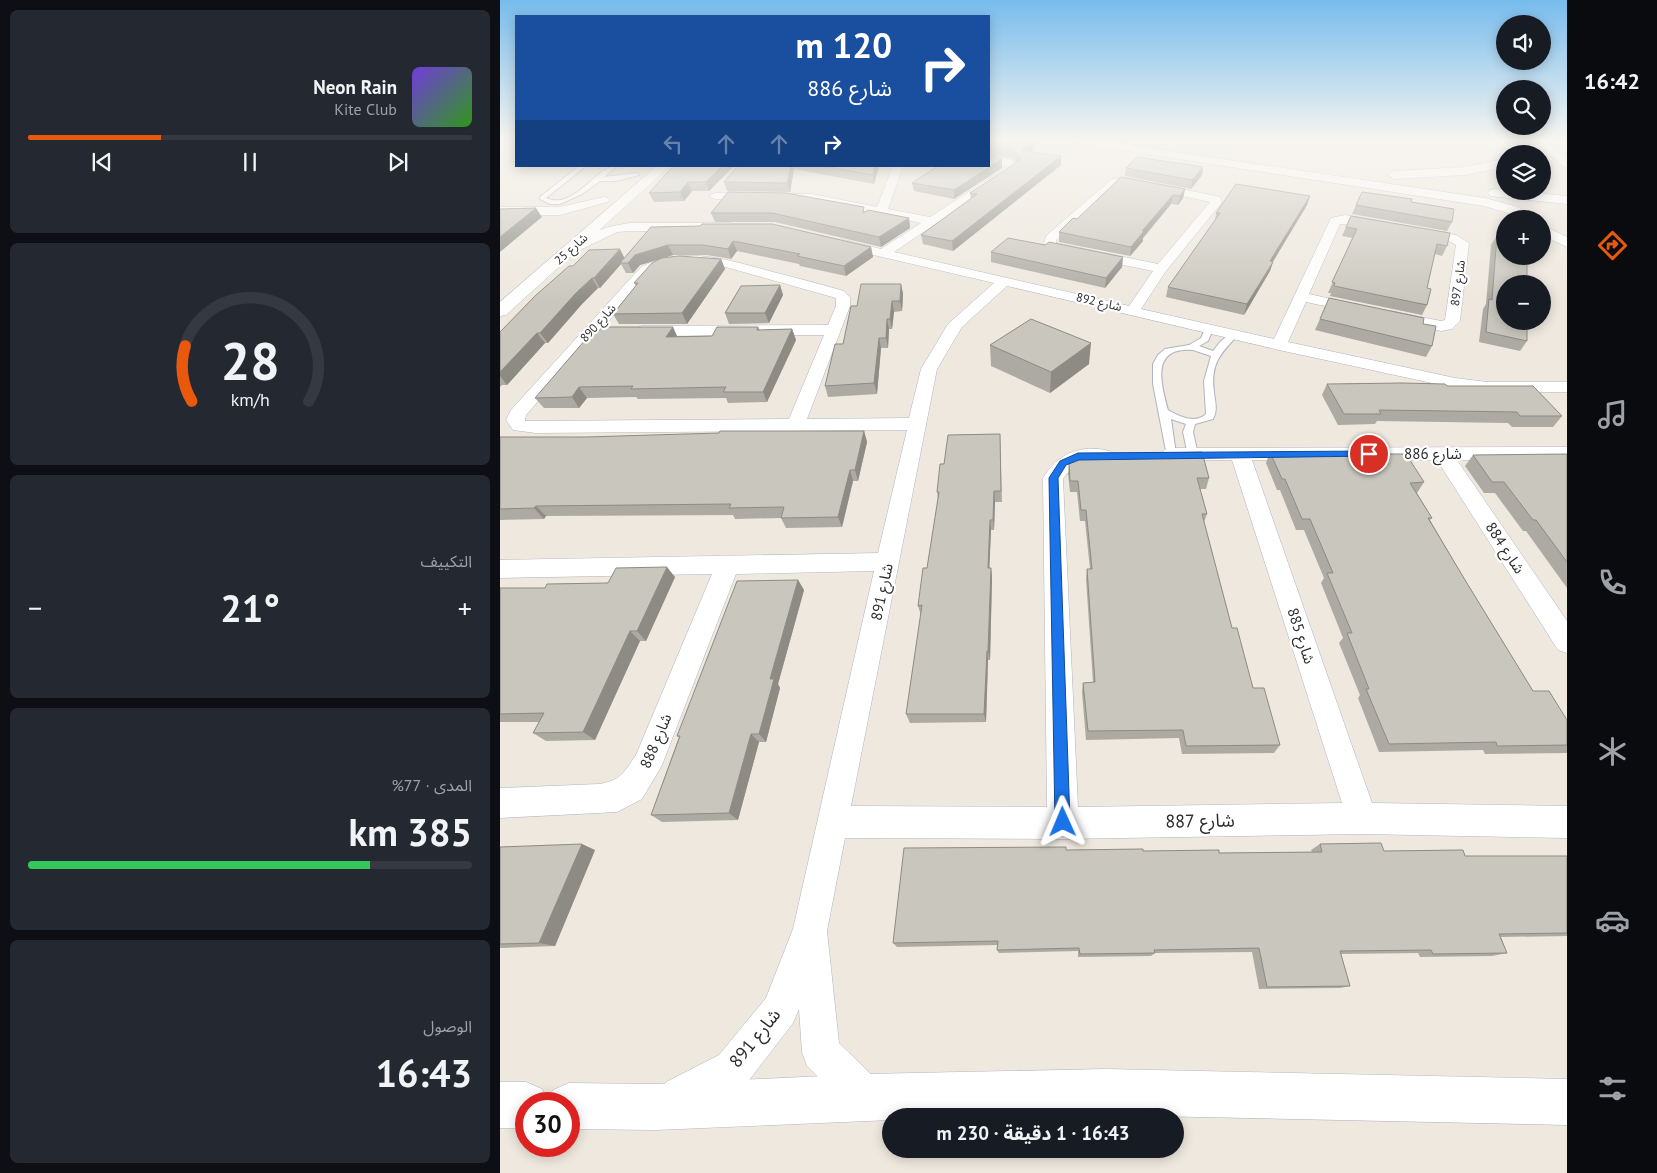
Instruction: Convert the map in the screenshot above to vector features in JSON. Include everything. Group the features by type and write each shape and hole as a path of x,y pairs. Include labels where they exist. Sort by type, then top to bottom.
{"street":[{"name":"شارع 25","path":"500,311 567,253 611,203 616,195"},
{"name":"شارع 25","path":"567,253 548,254 549,250 572,230 575,221 611,203 623,195"},
{"path":"716,195 712,199 812,197 931,221"},
{"path":"881,210 887,195"},
{"path":"883,253 971,195"},
{"path":"1101,195 1049,242 1054,246 1162,269"},
{"path":"1133,310 1162,269 1216,202 1216,199 1195,195"},
{"path":"1437,195 1485,202 1513,210"},
{"path":"1508,195 1567,200"},
{"path":"1535,210 1550,202 1567,200"},
{"path":"503,213 560,211 611,203 613,217 630,227"},
{"path":"560,211 575,221"},
{"path":"685,226 697,214"},
{"name":"شارع 897","path":"1279,345 1335,221 1345,219 1452,238 1463,243 1452,321 1447,326 1434,325 1301,297"},
{"path":"567,253 592,238 614,229 685,226 744,227"},
{"path":"1551,235 1567,243"},
{"path":"1551,237 1567,254"},
{"name":"شارع 892","path":"824,239 1279,345 1455,383 1487,387 1567,387"},
{"name":"شارع 890","path":"796,424 844,300 839,294 723,262 683,260 658,264 646,270 517,414 516,424 536,427 917,424"},
{"name":"شارع 891","path":"656,1107 733,1069 780,1010 810,929 929,369 941,346 956,324 1004,281"},
{"path":"630,331 833,330"},
{"path":"591,331 611,331"},
{"name":"شارع 886","path":"1161,455 1567,453"},
{"name":"شارع 885","path":"1240,454 1362,818"},
{"name":"شارع 884","path":"1442,454 1567,642"},
{"path":"1063,822 1053,478 1063,463 1078,456 1124,456"},
{"path":"500,569 888,562"},
{"name":"شارع 888","path":"500,803 600,799 617,797 631,788 647,765 727,566"},
{"name":"شارع 887","path":"833,822 1063,822 1362,818 1567,822"},
{"name":"شارع 891","path":"810,929 821,1052 866,1097"},
{"path":"580,1106 656,1107 866,1097 1106,1092 1567,1102"},
{"path":"500,1105 515,1105"}],"lane":[{"path":"546,195 542,198 551,202 569,199 578,195"},
{"path":"1192,347 1206,339 1208,328"},
{"path":"1164,412 1181,421 1191,423 1210,417 1212,411 1209,374 1216,355 1227,340 1236,334"},
{"path":"1161,455 1164,412 1157,382 1157,366 1161,357 1168,350 1174,348 1192,347 1216,355"},
{"path":"1191,423 1188,432 1193,455"}],"building":[{"path":"726,195 796,195 864,207 863,213 868,210 909,218 879,237 772,213 711,213"},
{"path":"976,195 1011,195 952,241 921,235"},
{"path":"1102,195 1181,195 1173,195 1131,247 1059,232 1073,218 1077,219"},
{"path":"1229,195 1310,196 1270,261 1273,262 1247,304 1168,287 1220,213 1216,213"},
{"path":"1361,195 1382,195 1412,199 1411,202 1454,209 1452,222 1356,205"},
{"path":"536,208 500,237 500,209"},
{"path":"1351,216 1450,233 1447,246 1437,244 1427,288 1431,289 1427,305 1334,286 1335,283 1332,282 1357,229 1346,227"},
{"path":"702,224 772,224 871,247 844,266 797,256 800,254 733,241 728,249 703,245 668,245 635,255 628,263 620,263 651,227 700,226"},
{"path":"1008,238 1045,245 1049,242 1123,257 1106,278 991,252"},
{"path":"1496,248 1496,265 1527,265 1527,275 1496,275 1496,330 1527,330 1527,341 1486,332 1489,299 1492,300"},
{"path":"620,249 594,278 576,293 540,333 537,333 500,372 500,332 535,296 569,266 573,266 589,250"},
{"path":"679,256 721,259 682,313 613,314 638,283 634,283 652,263 662,258"},
{"path":"861,284 901,284 900,301 892,301 890,319 887,319 886,338 879,338 874,383 825,386 835,344 843,344 851,306 857,306"},
{"path":"780,285 765,313 725,313 741,286"},
{"path":"1329,298 1424,318 1423,324 1436,326 1432,346 1320,319"},
{"path":"1031,319 1091,343 1051,372 990,345"},
{"path":"602,327 673,327 666,337 712,336 717,327 758,327 757,330 792,329 763,392 723,392 726,387 631,389 633,386 579,387 572,397 535,398 592,332 598,332"},
{"path":"1327,384 1445,384 1447,386 1533,386 1562,416 1520,416 1517,412 1379,410 1381,414 1344,414"},
{"path":"720,431 864,431 855,470 850,470 838,517 781,518 784,507 729,508 731,504 536,506 534,508 500,509 500,437 586,437 719,433"},
{"path":"1000,434 1001,491 994,491 993,520 990,520 988,568 991,568 984,714 906,714 922,605 918,606 923,568 927,568 939,492 937,492 940,464 944,464 948,435"},
{"path":"1202,452 1209,478 1197,478 1207,514 1202,514 1232,628 1237,628 1253,688 1264,688 1280,745 1186,746 1183,730 1088,731 1083,683 1095,682 1087,569 1092,569 1086,510 1081,510 1078,481 1070,481 1069,463 1078,455"},
{"path":"1270,452 1406,454 1424,482 1410,483 1432,518 1428,518 1465,580 1533,691 1549,691 1567,720 1567,745 1497,746 1496,742 1389,744 1366,689 1369,689 1347,633 1352,633 1327,573 1333,573 1310,519 1302,519 1285,479 1282,479"},
{"path":"1567,454 1567,562 1536,520 1533,520 1504,482 1492,482 1473,455"},
{"path":"667,567 637,631 630,631 583,732 533,733 544,713 500,714 500,588 545,588 547,584 608,583 616,568"},
{"path":"798,580 770,679 774,679 759,734 751,734 729,813 651,815 680,736 677,736 737,581"},
{"path":"1381,843 1384,851 1463,850 1465,856 1567,856 1567,933 1499,934 1507,953 1433,954 1431,950 1340,951 1350,986 1267,987 1259,948 1154,950 1155,953 1080,954 1079,948 997,950 998,941 893,943 904,848 1066,847 1066,850 1219,850 1219,853 1322,852 1320,844"},
{"path":"582,844 539,943 500,944 500,847"}],"route":[{"path":"1063,822 1053,478 1063,463 1078,456 1369,454"}]}
